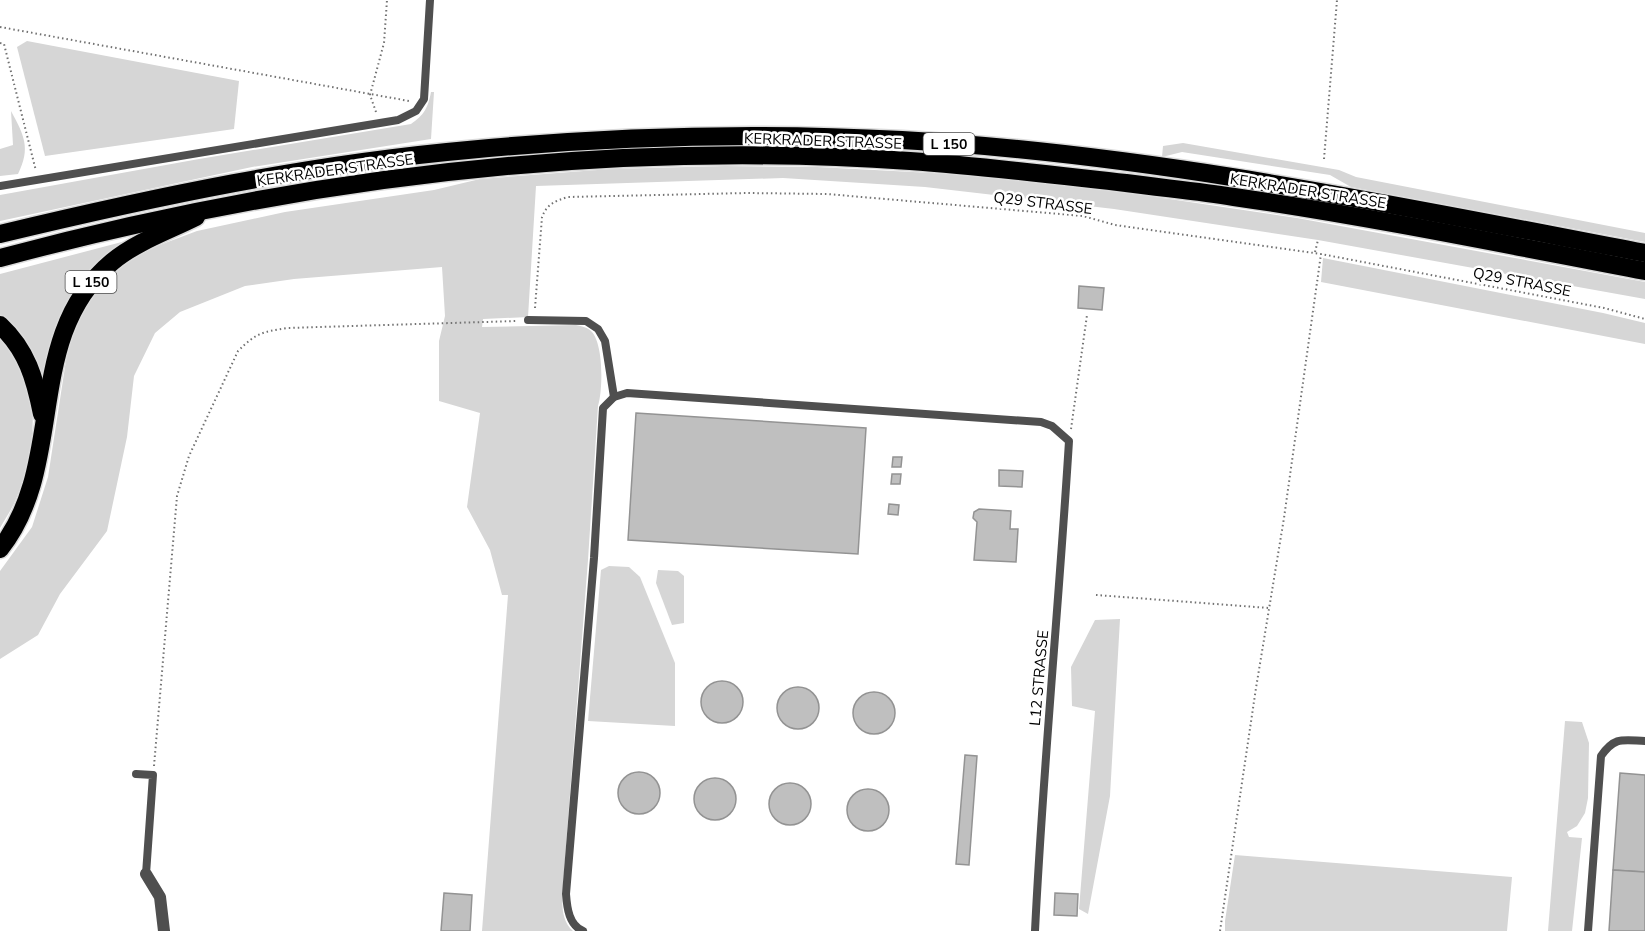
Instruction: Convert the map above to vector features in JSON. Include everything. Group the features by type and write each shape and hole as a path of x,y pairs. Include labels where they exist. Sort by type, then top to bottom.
{"highway":[{"name":"KERKRADER STRASSE","path":"0,234 112,207 248,181 432,154 565,142 671,137 781,136 902,140 1030,150 1220,175 1432,212 1645,253"},
{"name":"KERKRADER STRASSE","path":"0,258 123,226 216,207 290,193 394,178 568,163 686,157 780,157 907,161 1030,172 1231,196 1417,227 1645,271"},
{"name":"L 150","path":"0,549 20,517 30,493 38,463 43,420 60,339 73,309 86,288 108,266 131,248 216,207"},
{"name":"L 150","path":"0,325 14,339 29,363 43,420"}],"street":[{"path":"146,874 160,897 164,931"}],"lane":[{"path":"0,186 398,120 416,111 424,99 430,0"},
{"path":"531,320 586,321 598,329 605,341 614,397"},
{"path":"583,931 578,928 567,911 566,894 594,558 603,408 614,397 627,393 1041,422 1059,431 1069,441"},
{"name":"L12 STRASSE","path":"1035,931 1040,824 1060,593 1069,441"},
{"path":"1588,931 1601,756 1609,745 1620,740 1645,741"},
{"path":"136,774 153,775 146,874"}],"path":[{"path":"380,123 370,95 384,43 387,0"},
{"path":"1324,159 1337,0"},
{"path":"0,27 420,104"},
{"path":"0,43 4,44 38,179"},
{"name":"Q29 STRASSE","path":"531,320 542,217 546,206 556,200 568,197 747,193 848,195 1083,216 1115,225 1321,254 1592,306 1645,319"},
{"path":"1315,253 1318,240"},
{"path":"1220,931 1284,518 1321,254"},
{"path":"1069,441 1087,315"},
{"path":"153,775 177,496 189,456 238,351 262,332 287,328 531,320"},
{"path":"1096,595 1269,608"}],"shaded area":[{"path":"27,41 239,81 234,129 45,156 17,47"},
{"path":"431,92 434,92 431,139 252,167 0,221 0,195 411,124 425,111"},
{"path":"11,111 24,142 24,157 18,174 0,176 0,149 13,145"},
{"path":"1183,143 1339,170 1356,177 1645,233 1645,242 1351,187 1330,175 1182,152 1162,157 1163,146"},
{"path":"725,166 817,167 989,176 1129,193 1297,218 1645,282 1645,299 1318,240 1114,209 925,187 783,178 536,186 528,317 483,319 482,327 576,325 585,327 595,336 600,355 601,389 562,897 564,916 573,931 482,931 508,595 502,595 490,550 467,507 480,413 439,401 439,341 445,316 442,267 294,279 245,286 180,312 155,333 134,376 127,437 107,531 60,594 38,635 0,659 0,571 32,527 48,477 69,341 81,311 105,280 141,252 197,231 285,212 434,190 480,179 610,169"},
{"path":"137,238 102,261 76,291 61,320 44,385 6,321 0,316 0,274"},
{"path":"1323,258 1645,323 1645,344 1321,282"},
{"path":"0,337 23,367 33,416 27,468 14,503 0,528"},
{"path":"609,566 629,567 640,577 675,663 675,726 588,721 601,570"},
{"path":"658,570 678,571 684,576 684,623 672,625 656,583"},
{"path":"1120,619 1110,796 1088,914 1079,909 1095,711 1072,706 1071,667 1095,620"},
{"path":"1565,721 1582,722 1589,743 1588,798 1585,813 1577,826 1567,832 1569,837 1582,838 1572,931 1548,931"},
{"path":"1235,855 1512,877 1507,931 1225,931"}],"building":[{"path":"1079,286 1104,288 1102,310 1078,308"},
{"path":"636,413 866,428 858,554 628,540"},
{"path":"893,457 902,457 901,467 892,467"},
{"path":"999,470 1023,471 1022,487 999,486"},
{"path":"892,474 901,474 900,484 891,484"},
{"path":"889,504 899,505 898,515 888,514"},
{"path":"979,509 1011,511 1010,529 1018,529 1016,562 974,560 977,522 973,518 974,512"},
{"path":"722,681 737,687 743,702 737,717 722,723 707,717 701,702 707,687"},
{"path":"798,687 813,693 819,708 813,723 798,729 783,723 777,708 783,693"},
{"path":"874,692 889,698 895,713 889,728 874,734 859,728 853,713 859,698"},
{"path":"965,755 977,756 969,865 956,864"},
{"path":"639,772 654,778 660,793 654,808 639,814 624,808 618,793 624,778"},
{"path":"1620,773 1645,775 1645,872 1613,870"},
{"path":"715,778 730,784 736,799 730,814 715,820 700,814 694,799 700,784"},
{"path":"790,783 805,789 811,804 805,819 790,825 775,819 769,804 775,789"},
{"path":"868,789 883,795 889,810 883,825 868,831 853,825 847,810 853,795"},
{"path":"1613,870 1645,872 1645,931 1609,931"},
{"path":"444,893 472,895 470,931 441,931"},
{"path":"1055,893 1078,894 1077,916 1054,915"}]}
